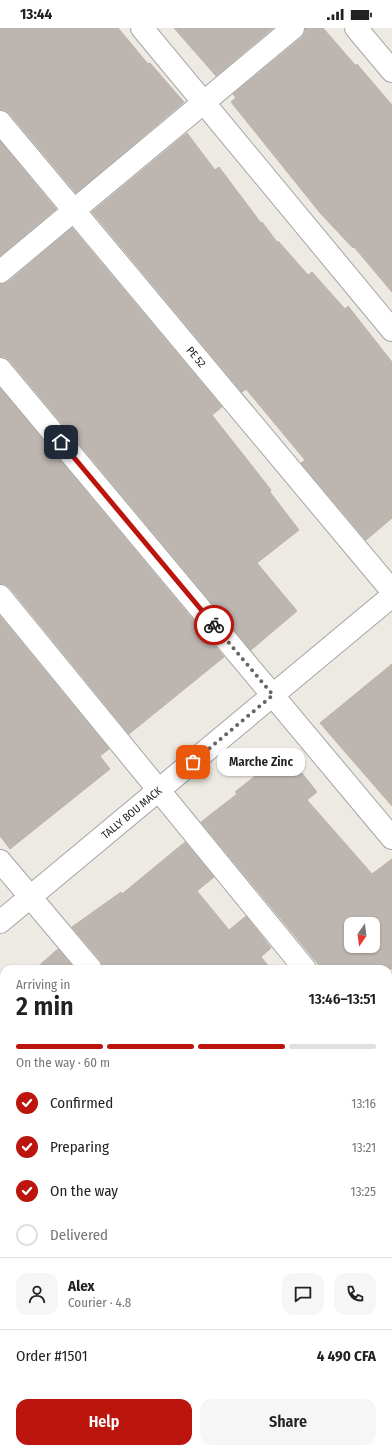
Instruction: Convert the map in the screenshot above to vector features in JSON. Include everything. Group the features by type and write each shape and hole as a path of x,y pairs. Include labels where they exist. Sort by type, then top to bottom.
{"street":[{"path":"142,28 392,330"},
{"path":"0,272 293,28"},
{"path":"356,28 392,71"},
{"name":"PE 52","path":"0,122 392,591"},
{"path":"0,369 392,838"},
{"path":"0,596 301,965"},
{"name":"TALLY BOU MACK","path":"0,922 392,596"},
{"path":"0,861 88,965"}],"building":[{"path":"0,28 118,28 148,64 150,63 184,102 76,193 10,114 5,110 0,110"},
{"path":"174,28 273,28 216,76"},
{"path":"305,28 323,28 356,66 357,64 392,105 392,292 354,247 353,248 321,214 231,102 236,98 233,94 301,38 305,33"},
{"path":"187,133 215,170 219,167 277,242 278,241 308,275 312,272 345,309 348,306 392,362 392,518 366,540 301,463 305,460 246,389 242,392 92,212"},
{"path":"0,141 56,209 0,256"},
{"path":"72,228 222,407 212,415 271,490 270,492 299,530 257,563 297,611 251,650 10,361 5,357 0,357 0,284 8,282"},
{"path":"0,388 224,657 129,734 10,588 5,584 0,584"},
{"path":"0,616 109,749 100,756 110,769 10,849 0,836"},
{"path":"392,664 392,806 320,723"},
{"path":"285,752 317,792 307,800 372,874 392,859 392,965 319,965 201,822 237,794 235,792"},
{"path":"185,842 214,877 197,891 229,930 246,916 271,948 261,957 268,965 102,965 101,961 72,927 121,892 122,894"},
{"path":"58,949 72,965 40,965"}],"way so far":[{"path":"193,762 273,695 214,625"}],"place":[{"name":"Marche Zinc","path":"193,762"}],"route":[{"path":"61,442 214,625"}]}
